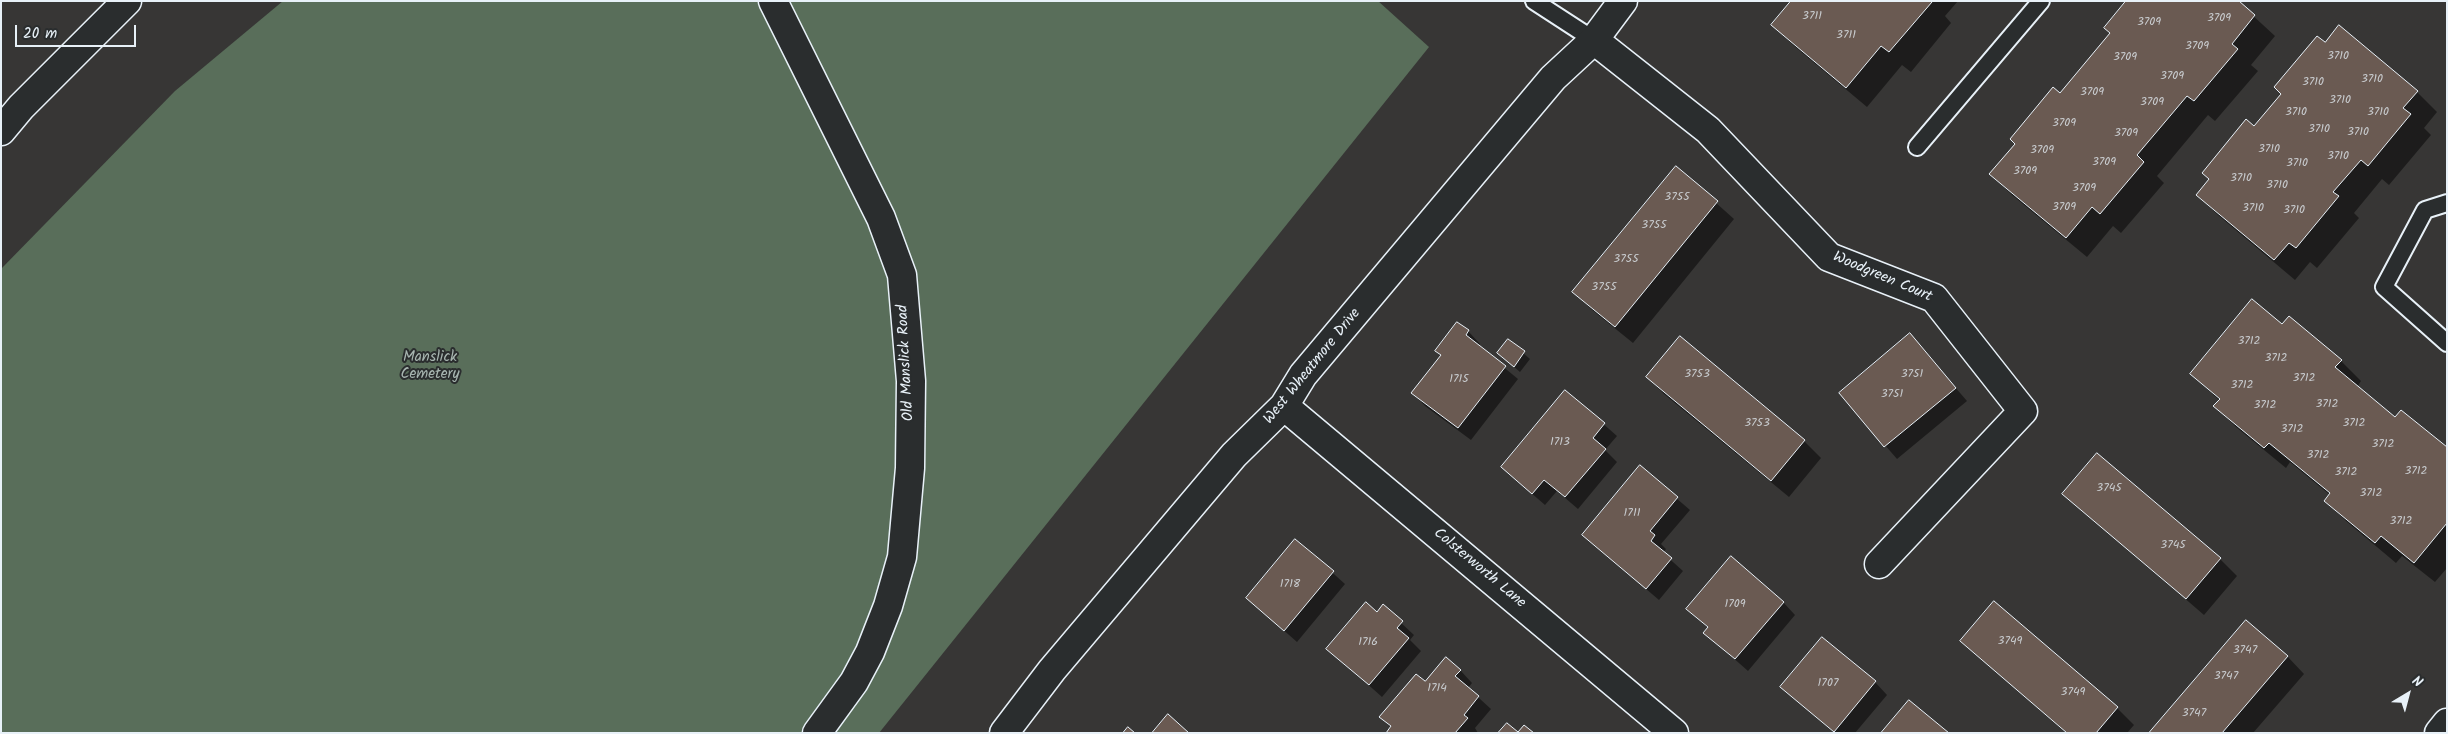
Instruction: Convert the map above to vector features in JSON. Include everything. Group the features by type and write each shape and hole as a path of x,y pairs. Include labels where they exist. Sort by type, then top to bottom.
{"street":[{"path":"1,131 21,107 127,1"},
{"name":"Old Manslick Road","path":"773,1 882,218 902,275 911,381 910,468 902,557 888,606 870,652 854,682 818,733"},
{"name":"West Wheatmore Drive","path":"1004,733 1052,670 1234,456 1284,406 1303,375 1554,78 1594,40 1623,1"},
{"name":"Woodgreen Court","path":"1594,40 1708,130 1829,257 1934,298 2023,411 1879,564"},
{"name":"Colsterworth Lane","path":"1284,406 1674,733"},
{"path":"2438,733 2447,723"}],"lane":[{"path":"1534,1 1594,40"},
{"path":"1918,147 2041,1"},
{"path":"2447,203 2425,210 2384,287 2447,343"}],"green space":[{"name":"Manslick Cemetery","path":"283,1 1378,1 1429,47 879,733 1,733 1,269 175,91"}],"building":[{"path":"1791,1 1932,2 1889,52 1881,46 1846,88 1771,25"},
{"path":"2126,1 2239,1 2255,15 2232,44 2238,49 2194,101 2187,96 2137,155 2144,162 2100,214 2092,207 2066,238 1989,174 2015,144 2010,139 2053,87 2060,93 2110,33 2104,28"},
{"path":"2339,25 2418,91 2403,108 2411,114 2368,166 2361,160 2333,192 2339,196 2296,248 2289,243 2274,260 2196,195 2209,179 2202,173 2246,119 2254,126 2281,94 2274,87 2317,36 2325,42"},
{"path":"1676,166 1718,201 1615,327 1572,292"},
{"path":"2252,299 2282,324 2289,316 2342,360 2335,367 2395,417 2401,410 2447,447 2447,523 2414,563 2381,536 2375,543 2324,501 2330,493 2269,443 2264,448 2213,406 2220,399 2190,374"},
{"path":"1457,322 1469,330 1466,335 1506,366 1458,428 1411,393 1441,355 1435,351"},
{"path":"1910,333 1956,388 1884,447 1839,393"},
{"path":"1680,336 1805,440 1771,481 1646,377"},
{"path":"1508,339 1525,351 1514,367 1497,353"},
{"path":"1565,390 1605,423 1593,438 1606,449 1565,497 1544,480 1532,494 1501,467"},
{"path":"2097,453 2221,558 2186,599 2062,494"},
{"path":"1640,465 1678,497 1650,531 1655,535 1651,541 1672,558 1646,589 1582,535"},
{"path":"1295,539 1334,571 1284,631 1246,598"},
{"path":"1731,556 1784,602 1735,659 1703,633 1708,627 1686,609"},
{"path":"1994,601 2118,707 2096,733 2067,733 1960,641"},
{"path":"1366,602 1377,612 1383,604 1403,621 1397,628 1409,638 1369,685 1326,649"},
{"path":"2246,620 2288,656 2222,733 2149,733"},
{"path":"1822,637 1876,681 1834,732 1780,687"},
{"path":"1446,657 1461,670 1455,676 1479,696 1464,715 1468,718 1455,733 1386,733 1391,726 1379,717 1416,674 1425,681"},
{"path":"1909,700 1949,733 1881,733"},
{"path":"1168,714 1189,733 1152,733"},
{"path":"1507,723 1518,732 1524,725 1534,733 1498,733"},
{"path":"1128,727 1135,733 1123,733"}]}
